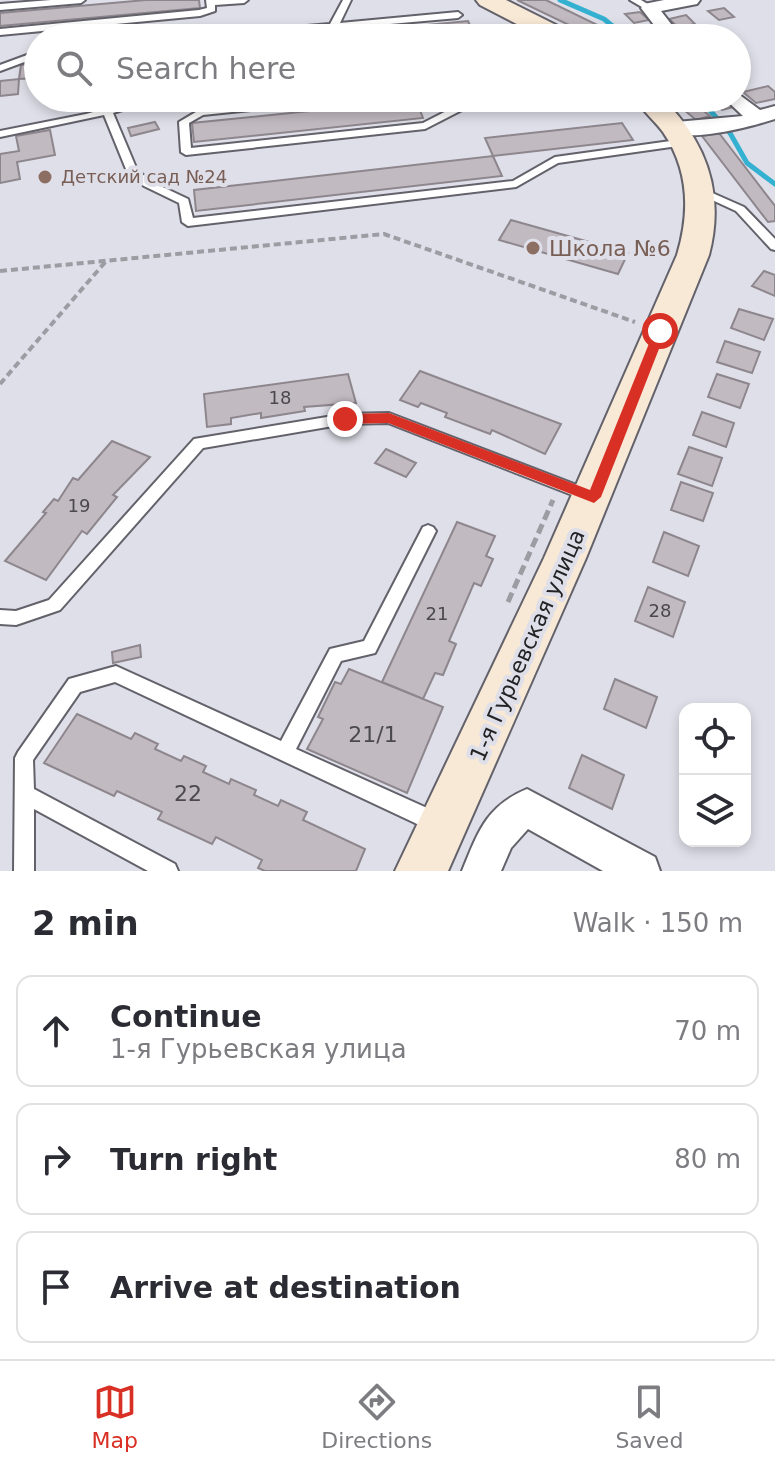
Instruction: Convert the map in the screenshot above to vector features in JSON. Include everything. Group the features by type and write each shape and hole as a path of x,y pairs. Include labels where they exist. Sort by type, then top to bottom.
{"main road":[{"path":"488,0 535,24"},
{"path":"659,112 680,135 701,191"},
{"name":"1-я Гурьевская улица","path":"421,871 594,497 688,264 701,223 701,191"}],"street":[{"path":"642,4 691,0"},
{"path":"642,4 660,24"},
{"path":"751,106 769,115"},
{"path":"680,135 769,115"},
{"path":"481,871 502,824 512,814 527,808 641,871"}],"lane":[{"path":"0,7 81,0"},
{"path":"84,24 200,13 212,9 211,2 244,0"},
{"path":"335,24 347,0"},
{"path":"346,24 458,15"},
{"path":"0,32 24,30"},
{"path":"0,68 24,59"},
{"path":"0,134 108,112 132,172 148,184 184,201 188,222 516,184 555,160 680,135"},
{"path":"201,112 184,122 186,152 425,126 451,112"},
{"path":"701,191 740,209 775,246"},
{"path":"0,617 16,618 54,605 199,443 345,419 389,418 594,497"},
{"path":"285,752 336,654 369,648 428,531"},
{"path":"24,871 24,758 75,685 116,674 420,815 441,828"},
{"path":"25,794 168,871"}],"path":[{"path":"0,271 384,234 660,331"},
{"path":"0,384 108,259"}],"building":[{"path":"146,0 199,0 200,8 0,26 0,13"},
{"path":"517,0 546,0 596,24 567,24"},
{"path":"724,8 734,17 719,20 708,11"},
{"path":"640,12 649,20 634,23 625,14"},
{"path":"686,15 695,24 675,24 669,19"},
{"path":"468,21 469,24 436,24"},
{"path":"21,65 24,65 24,79 19,79"},
{"path":"19,79 18,94 0,96 0,81"},
{"path":"768,86 775,92 775,99 756,103 751,99 751,90"},
{"path":"299,112 421,112 423,118 194,142 192,123"},
{"path":"687,112 705,112 710,116 696,120"},
{"path":"155,122 159,129 131,136 128,128"},
{"path":"622,123 633,140 493,156 485,138"},
{"path":"50,130 55,155 17,162 20,179 0,183 0,154 19,151 16,136"},
{"path":"719,133 775,206 775,221 768,222 702,136"},
{"path":"493,156 502,176 196,211 194,190"},
{"path":"511,220 628,253 618,274 499,240"},
{"path":"764,271 775,275 775,296 752,286"},
{"path":"739,309 773,319 764,340 731,328"},
{"path":"725,341 760,352 752,373 717,362"},
{"path":"420,371 561,424 545,454 492,430 490,434 445,417 447,413 421,403 418,407 400,400"},
{"path":"348,374 356,403 304,407 305,411 261,418 261,413 231,418 231,424 207,427 204,394"},
{"path":"717,374 749,384 740,408 708,397"},
{"path":"702,412 734,423 726,447 693,435"},
{"path":"112,441 150,457 113,495 117,497 87,534 82,531 46,580 5,561 46,513 43,512 54,499 58,501 73,478 78,480"},
{"path":"689,447 722,458 712,486 678,474"},
{"path":"386,449 416,463 406,477 375,463"},
{"path":"681,482 713,493 703,521 671,510"},
{"path":"457,522 495,536 486,556 493,559 481,586 474,583 449,641 456,644 443,675 435,673 423,699 382,682"},
{"path":"664,532 699,546 688,576 653,562"},
{"path":"648,587 685,602 673,637 635,621"},
{"path":"140,645 141,657 113,663 112,652"},
{"path":"349,669 443,707 407,793 307,749 323,719 318,717 335,682 341,684"},
{"path":"615,679 657,697 646,728 604,709"},
{"path":"77,714 131,739 135,733 158,744 155,749 181,761 184,756 206,766 203,772 229,784 231,779 256,790 254,795 278,806 281,800 307,812 303,820 365,849 356,871 265,871 258,868 262,860 216,837 212,844 158,819 162,812 117,791 114,796 44,763"},
{"path":"582,755 624,775 612,809 569,788"}],"waterway":[{"path":"560,0 610,24"},
{"path":"711,112 730,133 747,163 775,184"}],"place":[{"name":"Детский сад №24","path":"45,177"},
{"name":"Школа №6","path":"533,248"}],"route":[{"path":"345,419 389,418 594,497 660,331"}]}
